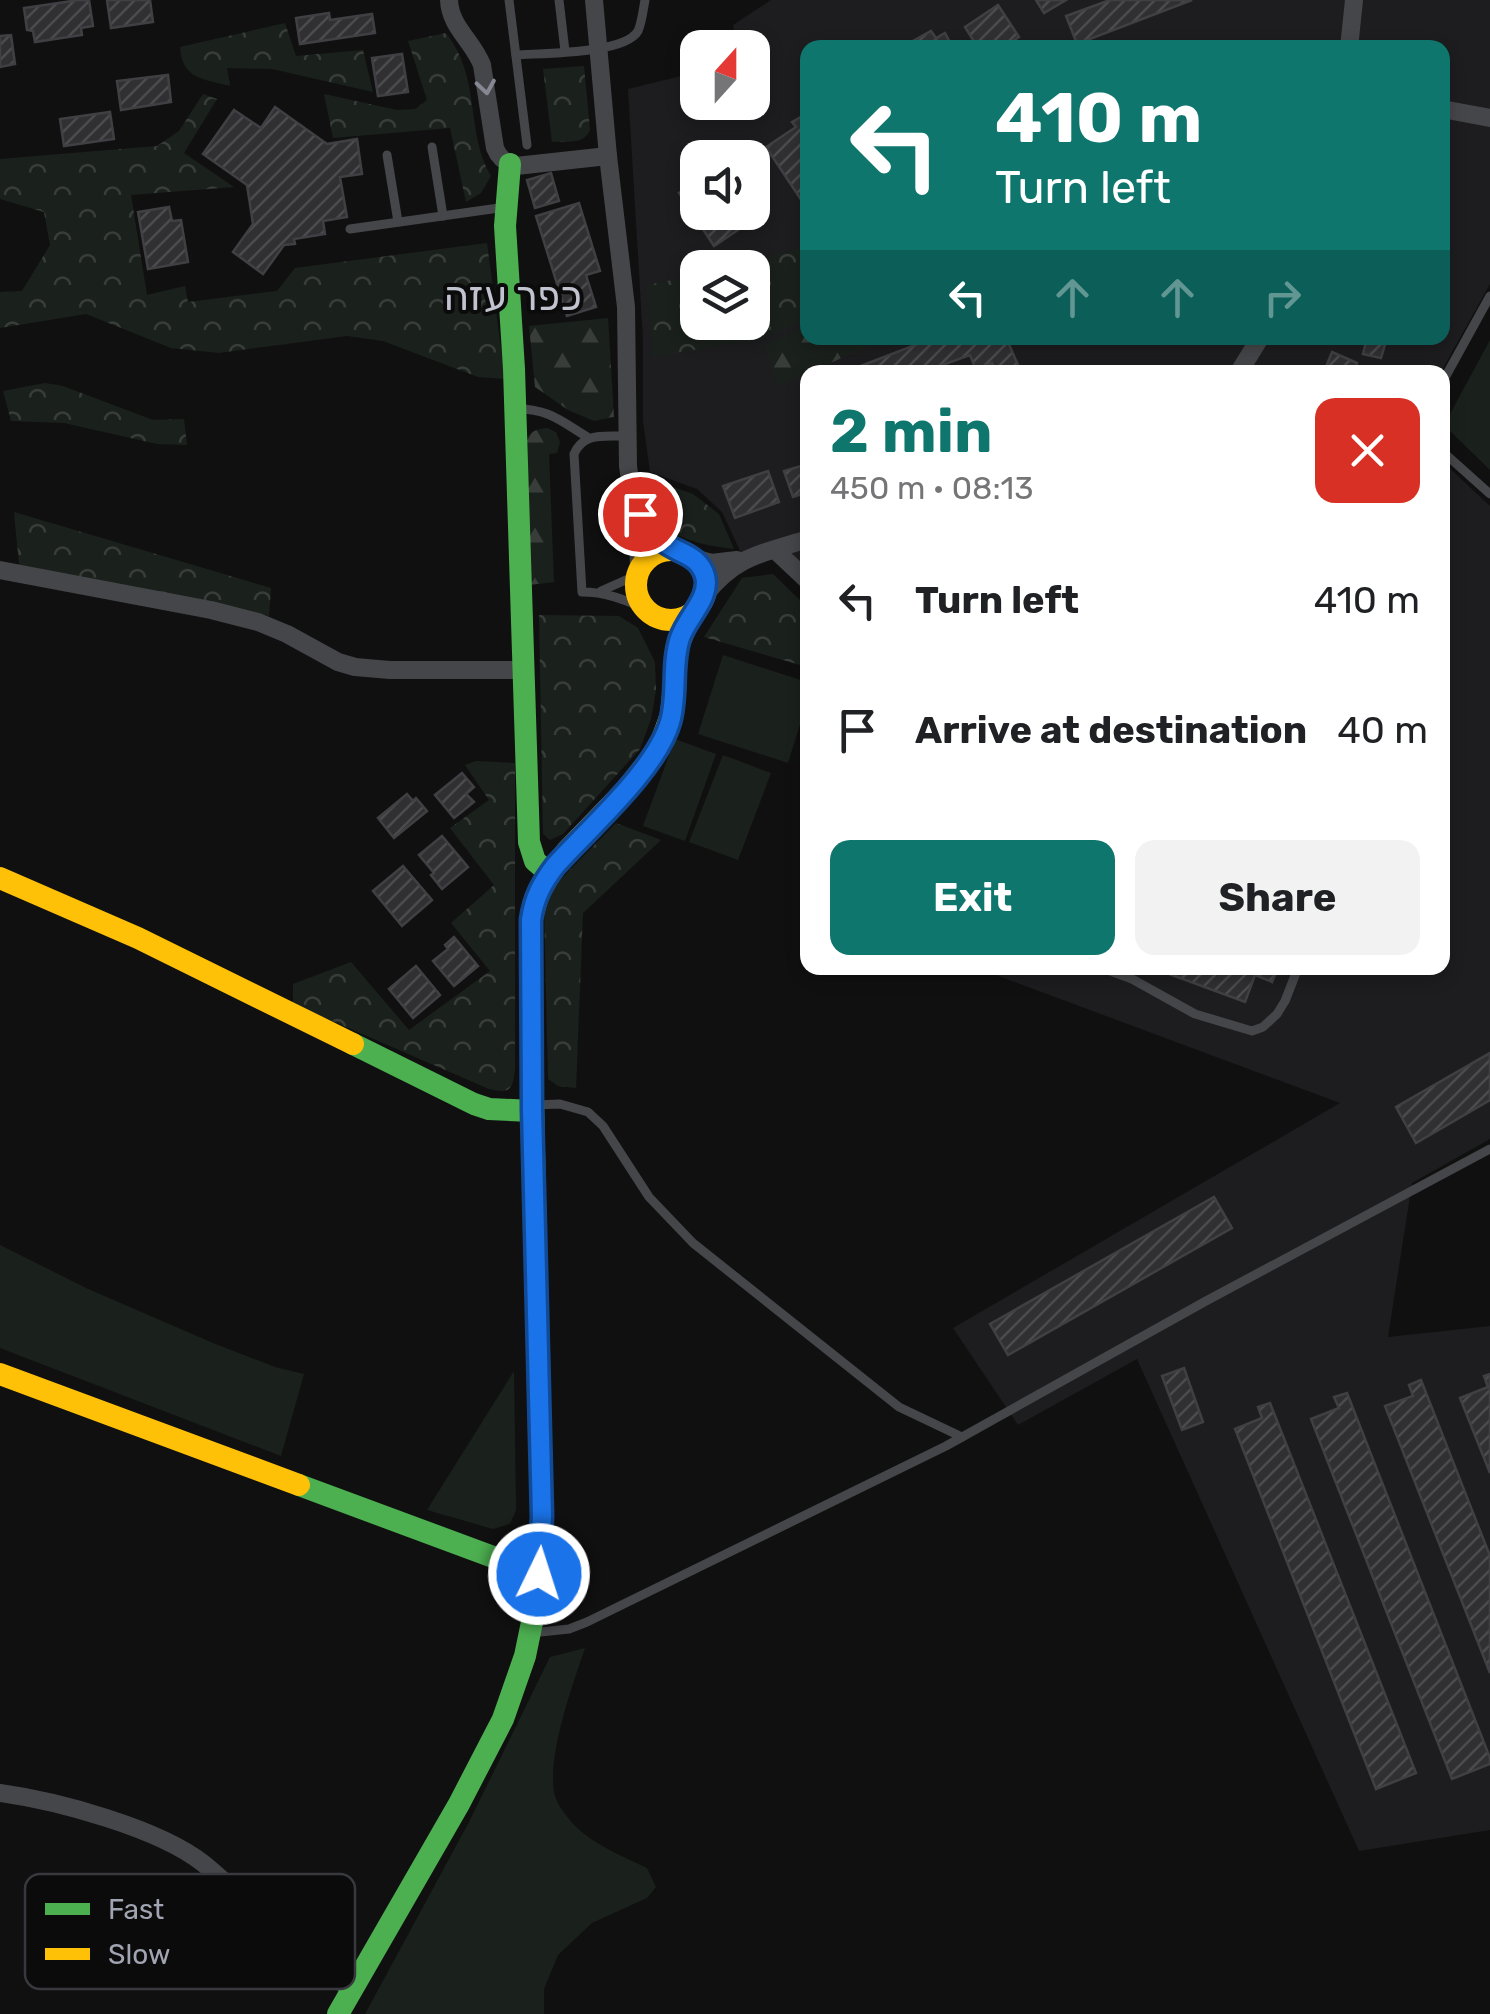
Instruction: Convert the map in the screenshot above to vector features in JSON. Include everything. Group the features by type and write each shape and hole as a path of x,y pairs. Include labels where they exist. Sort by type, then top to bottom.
{"street":[{"path":"449,0 456,26 482,65 498,156 516,166 608,156"},
{"path":"594,0 626,307 628,436 638,533 636,592 660,624 676,658"},
{"path":"1349,40 1354,0"},
{"path":"1450,110 1490,118"},
{"path":"510,164 506,207 528,842 535,861 549,873"},
{"path":"632,498 655,534 686,554 704,575 698,604 681,618 658,618 646,610"},
{"path":"638,572 646,560 666,550 712,562 747,558 800,541"},
{"path":"775,550 800,573"},
{"path":"355,1984 494,1738 513,1695 530,1633 542,1516 532,1108 531,920 538,891 549,873 636,778 661,744 670,722 676,658 683,630 725,571 747,558"},
{"path":"0,570 242,618 283,632 355,667 522,670"},
{"path":"0,878 138,938 474,1104 504,1110 532,1108"},
{"path":"0,1374 539,1574"},
{"path":"0,1793 113,1820 172,1845 214,1874"},
{"path":"338,2014 352,1989"}],"lane":[{"path":"509,0 527,145"},
{"path":"560,0 565,51"},
{"path":"516,55 616,46 638,30 646,0"},
{"path":"432,147 444,216"},
{"path":"387,155 398,222"},
{"path":"350,229 506,207"},
{"path":"1450,368 1490,296"},
{"path":"515,409 546,412 589,438"},
{"path":"628,436 589,438 583,440 574,454 582,592 617,596 646,610"},
{"path":"1450,459 1490,494"},
{"path":"599,592 638,572"},
{"path":"1121,975 1195,1014 1252,1031 1277,1014 1295,975"},
{"path":"532,1108 560,1104 588,1112 602,1126 649,1197 693,1243 899,1406 962,1438"},
{"path":"530,1633 569,1630 587,1622 962,1438 1206,1301 1490,1149"}],"shaded area":[{"path":"771,0 1490,0 1490,284 1445,365 800,365 800,586 763,548 741,553 722,512 697,489 650,472 643,421 643,339 628,89 680,76 680,120 770,120 770,30 734,30 733,25"},
{"path":"1450,469 1490,506 1490,1139 1412,1183 1388,1337 1490,1326 1490,1830 1359,1851 1137,1359 1018,1425 953,1328 1340,1103 996,975 1450,975"}],"green space":[{"path":"285,23 296,56 363,50 373,92 272,69 227,68 230,86 196,76 185,66 180,47"},
{"path":"446,33 465,69 478,142 491,176 481,193 466,202 450,128 333,138 324,94 397,110 415,109 427,100 408,41"},
{"path":"584,66 590,130 579,140 552,142 543,69"},
{"path":"203,94 217,99 184,153 234,187 131,195 147,295 185,286 188,302 277,291 295,268 487,243 505,379 478,377 383,341 347,336 219,353 171,348 86,314 0,328 0,292 22,291 50,245 44,212 0,199 0,159 157,146 179,131"},
{"path":"800,248 800,322 770,335 770,256"},
{"path":"680,278 680,340 752,340 652,357 647,285"},
{"path":"608,318 614,417 594,421 568,410 535,387 529,326"},
{"path":"800,329 800,345 872,345 826,365 800,365 800,376 777,386 765,344"},
{"path":"1490,340 1490,470 1450,431 1450,414"},
{"path":"45,383 153,420 184,419 187,445 157,444 64,423 11,421 3,391"},
{"path":"547,428 556,432 560,442 557,453 549,454 554,582 529,585 523,444 532,432"},
{"path":"648,478 693,494 719,514 734,549 685,538 664,525 651,503"},
{"path":"14,512 271,588 269,616 19,565"},
{"path":"773,574 800,600 800,665 704,637 742,578"},
{"path":"539,615 619,616 638,628 655,662 651,719 640,749 563,834 550,840 543,834"},
{"path":"723,655 800,680 800,724 788,763 698,734"},
{"path":"675,739 716,754 685,841 643,826"},
{"path":"723,755 771,773 738,860 689,842"},
{"path":"476,761 515,763 515,1069 511,1086 502,1091 489,1089 293,1004 293,984 351,962 409,1030 490,971 451,923 494,885 450,828 489,800 465,765"},
{"path":"616,823 661,840 583,913 576,1088 558,1086 548,1079 544,904 556,884"},
{"path":"0,1245 86,1288 213,1343 304,1374 281,1456 0,1348"},
{"path":"514,1371 516,1510 510,1524 493,1529 427,1510"},
{"path":"585,1648 554,1758 555,1796 574,1825 609,1850 647,1868 656,1887 647,1898 592,1923 558,1955 544,1989 544,2014 365,2014 469,1822 550,1657"}],"building":[{"path":"89,0 93,26 81,28 82,35 35,42 33,31 27,30 24,8"},
{"path":"107,0 150,0 153,22 111,28"},
{"path":"1036,0 1066,0 1044,13"},
{"path":"1110,0 1192,0 1087,40 1075,40 1066,16"},
{"path":"998,5 1019,37 973,40 965,27"},
{"path":"329,13 330,20 372,14 375,33 300,44 296,18"},
{"path":"931,31 936,38 945,33 949,40 915,40"},
{"path":"11,35 15,64 0,67 0,36"},
{"path":"402,54 408,92 378,96 372,58"},
{"path":"168,75 171,102 121,110 117,81"},
{"path":"275,107 327,144 357,139 362,174 340,177 347,217 323,221 325,234 294,239 295,244 284,245 263,274 233,252 253,224 247,185 203,154 234,110 261,128"},
{"path":"110,112 114,139 64,146 60,119"},
{"path":"800,118 800,198 770,153 770,144 796,127 792,122"},
{"path":"551,173 559,201 535,208 527,180"},
{"path":"579,203 600,271 586,275 596,307 567,316 536,216"},
{"path":"169,207 172,221 181,220 188,262 148,269 138,212"},
{"path":"703,230 738,230 714,246"},
{"path":"915,345 1009,345 1018,365 974,365 970,355 942,365 863,365"},
{"path":"1365,345 1385,345 1381,358 1363,354"},
{"path":"1332,352 1357,363 1356,365 1327,365"},
{"path":"800,466 800,495 793,497 784,471"},
{"path":"768,471 779,502 735,518 723,486"},
{"path":"462,773 474,787 466,794 474,802 454,818 435,795"},
{"path":"407,794 427,811 394,838 378,818"},
{"path":"442,836 468,867 442,889 419,855"},
{"path":"403,866 432,900 402,926 373,891"},
{"path":"454,937 478,966 454,986 433,961 448,949 445,945"},
{"path":"416,966 440,995 413,1018 389,989"},
{"path":"1172,975 1255,975 1245,1002"},
{"path":"1255,975 1275,975 1272,982"},
{"path":"1490,1053 1490,1100 1416,1143 1396,1107"},
{"path":"1214,1197 1232,1228 1008,1355 990,1324"},
{"path":"1184,1368 1203,1422 1182,1430 1162,1376"},
{"path":"1490,1374 1490,1473 1460,1398 1488,1387 1484,1376"},
{"path":"1421,1380 1490,1556 1490,1673 1385,1406 1413,1396 1409,1385"},
{"path":"1347,1393 1490,1758 1490,1764 1452,1779 1311,1419 1339,1408 1334,1397"},
{"path":"1270,1403 1416,1773 1376,1789 1235,1429 1262,1418 1258,1407"}],"traffic: fast":[{"path":"510,164 505,226 514,369 529,842 535,861 549,873"},
{"path":"353,1044 474,1104 489,1109 532,1111"},
{"path":"355,1984 503,1719 525,1656 536,1603 542,1540 532,1051"},
{"path":"299,1485 539,1574"},
{"path":"338,2014 352,1989"}],"traffic: slow":[{"path":"671,550 696,560 706,585 696,610 671,620 646,610 636,585 646,560 671,550"},
{"path":"532,1051 531,920 538,895 567,851 626,790 659,748 671,715 678,646 691,614"},
{"path":"0,878 138,938 353,1044"},
{"path":"0,1374 299,1485"}],"district":[{"name":"כפר עזה","path":"513,296"}],"route":[{"path":"539,1574 542,1516 531,920 545,878 636,778 661,744 674,700 678,644 691,614 700,606 706,585 694,558 665,543 640,514"}]}
